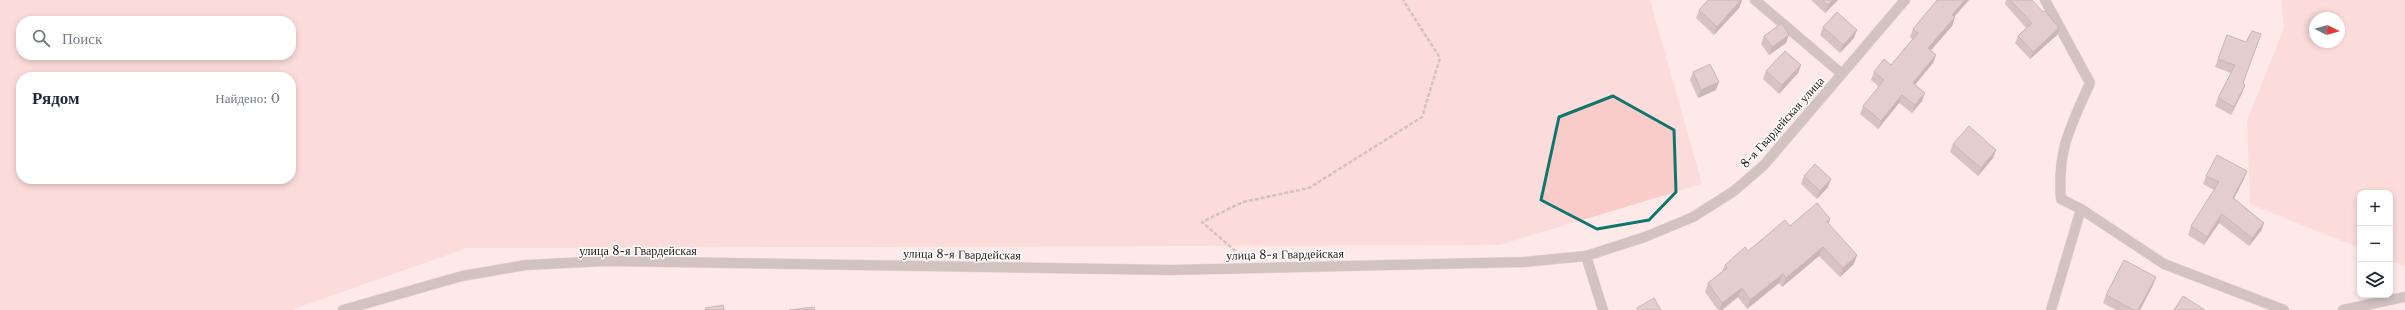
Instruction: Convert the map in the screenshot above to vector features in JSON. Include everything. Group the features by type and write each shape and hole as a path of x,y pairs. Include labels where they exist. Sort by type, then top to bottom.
{"street":[{"path":"1755,0 1842,74"},
{"name":"8-я Гвардейская улица","path":"1586,256 1645,237 1693,217 1734,191 1764,165 1905,0"},
{"path":"2045,0 2090,83 2066,136 2061,157 2061,199 2081,209 2164,264 2284,310"},
{"path":"2051,310 2081,209"},
{"name":"улица 8-я Гвардейская","path":"343,310 462,276 526,265 606,261 1171,270 1524,262 1586,256"},
{"path":"1586,256 1604,310"},
{"path":"2343,310 2405,297"}],"path":[{"path":"1255,268 1202,222 1243,202 1310,188 1422,117 1440,58 1403,0"}],"highlighted area":[{"path":"1613,96 1674,130 1676,192 1649,220 1597,229 1541,200 1559,117"}],"shaded area":[{"path":"0,0 1650,0 1702,184 1499,245 467,248 291,310 0,310"},
{"path":"2281,0 2405,0 2405,266 2393,261 2393,190 2357,190 2357,247 2250,204 2247,121 2284,28"}],"building":[{"path":"1708,0 1741,0 1717,27 1699,10"},
{"path":"1822,0 1833,0 1828,5"},
{"path":"1937,0 1965,0 1952,15 1955,17 1928,48 1936,55 1913,83 1925,93 1915,105 1902,95 1881,121 1863,106 1884,80 1874,72 1884,59 1891,65 1918,33 1913,29"},
{"path":"2010,0 2032,0 2043,12 2045,11 2059,28 2033,52 2018,36 2032,23"},
{"path":"1837,12 1857,30 1843,45 1823,27"},
{"path":"1782,23 1789,35 1772,47 1764,36"},
{"path":"2252,31 2261,34 2243,83 2245,85 2234,107 2218,98 2235,65 2218,59 2227,35 2246,42"},
{"path":"1785,51 1801,65 1782,85 1766,71"},
{"path":"1710,64 1719,82 1701,90 1693,72"},
{"path":"1969,126 1996,150 1981,168 1953,144"},
{"path":"2217,155 2247,171 2233,198 2264,223 2252,238 2222,214 2207,237 2191,226 2219,182 2206,176"},
{"path":"1815,164 1831,179 1820,191 1804,176"},
{"path":"1817,203 1830,219 1827,222 1857,255 1843,268 1823,247 1786,278 1783,274 1750,300 1742,288 1722,303 1708,283 1727,268 1725,265 1745,247 1748,251 1785,220 1790,226"},
{"path":"2124,260 2156,277 2138,310 2134,310 2106,295"},
{"path":"2183,296 2205,310 2174,310"},
{"path":"1654,298 1661,310 1638,310 1637,308"},
{"path":"723,305 724,310 706,310 705,308"},
{"path":"814,307 815,310 789,310"}]}
